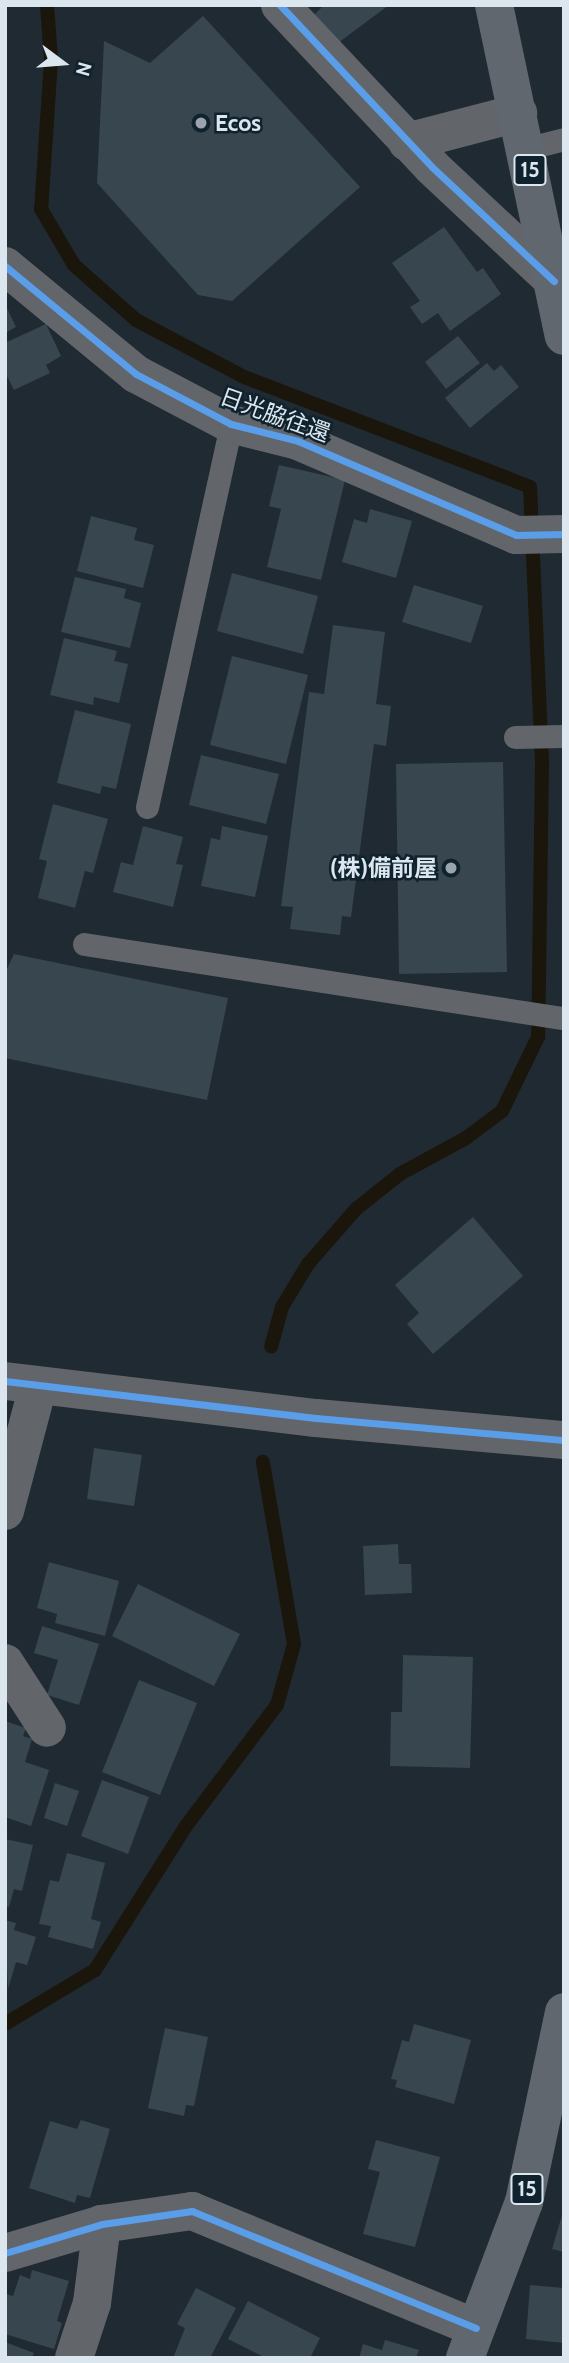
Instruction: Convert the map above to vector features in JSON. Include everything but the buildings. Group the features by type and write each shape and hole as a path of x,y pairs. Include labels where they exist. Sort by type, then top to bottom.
{"main road":[{"name":"15","path":"502,7 521,131 564,336"},
{"name":"15","path":"470,2343 524,2202 564,2012"}],"street":[{"path":"280,5 407,142 554,281"},
{"path":"407,142 521,131"},
{"name":"日光脇往還","path":"5,267 136,374 231,424 298,441 516,535 560,534"},
{"path":"5,1511 21,1384 316,1418 564,1440"},
{"path":"5,1663 47,1728"},
{"path":"5,2253 102,2224 192,2211 470,2343"},
{"path":"74,2358 92,2303 102,2224"}],"lane":[{"path":"521,131 564,139"},
{"path":"147,807 231,424"},
{"path":"515,737 564,736"},
{"path":"84,944 564,1018"}],"waterway":[{"path":"47,5 51,60 41,209 74,265 136,320 244,377 530,487 542,764 538,1037 502,1111 466,1138 400,1174 356,1209 308,1264 282,1307 271,1347"},
{"path":"5,2024 95,1970 186,1826 277,1705 294,1644 263,1462"}],"cycle path":[{"path":"280,5 432,167 554,281"},
{"path":"5,266 136,374 231,424 298,441 516,535 564,534"},
{"path":"5,1381 316,1418 564,1440"},
{"path":"5,2253 102,2224 192,2211 476,2328"}],"place":[{"name":"Ecos","path":"201,123"},
{"name":"(株)備前屋","path":"451,868"}]}
